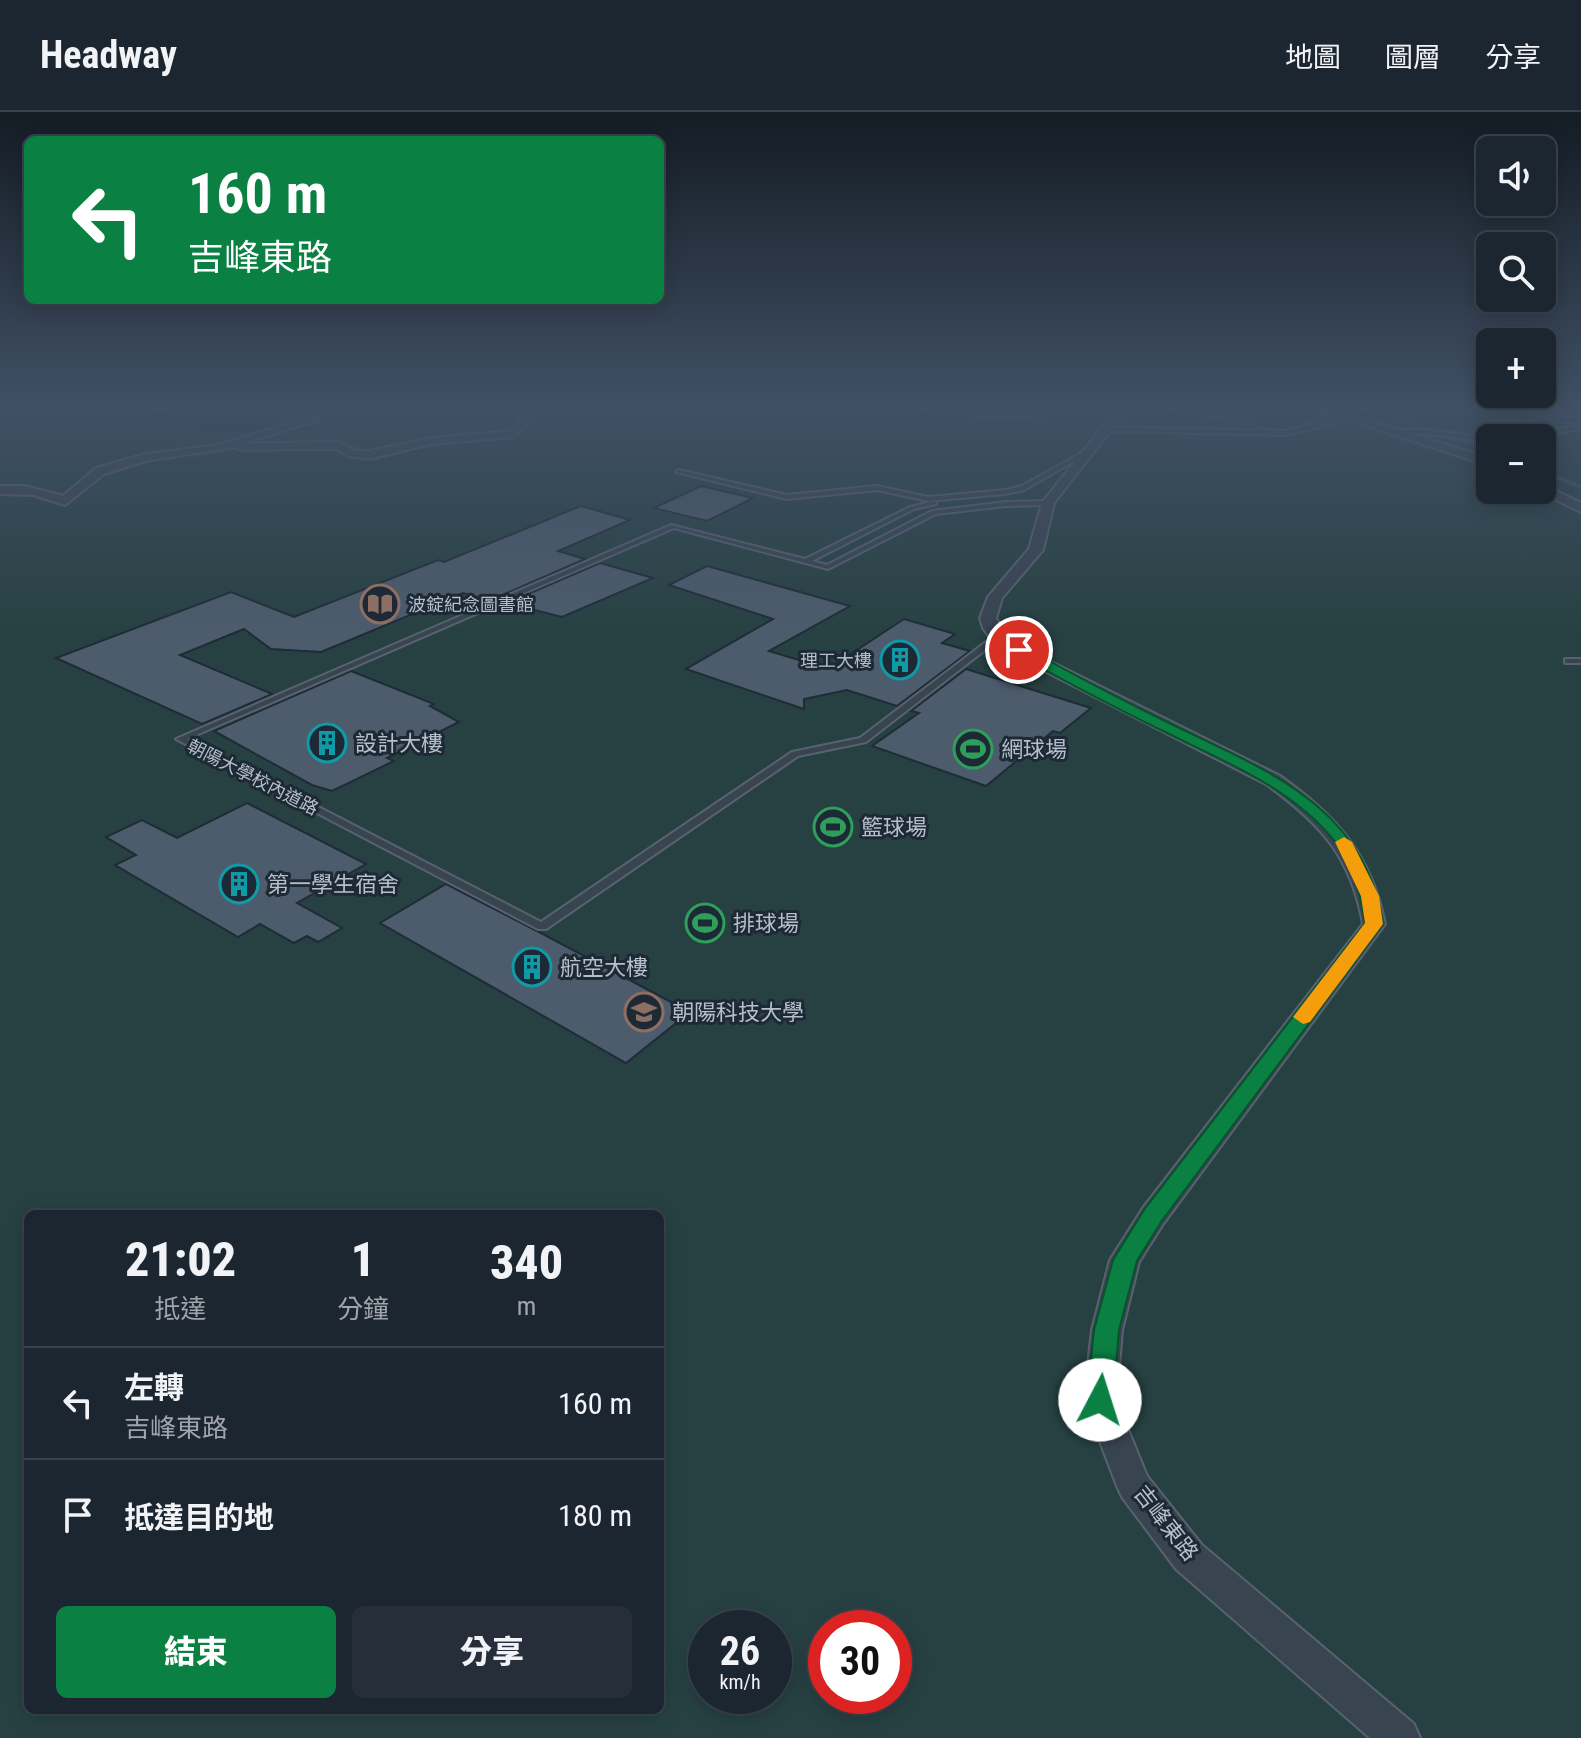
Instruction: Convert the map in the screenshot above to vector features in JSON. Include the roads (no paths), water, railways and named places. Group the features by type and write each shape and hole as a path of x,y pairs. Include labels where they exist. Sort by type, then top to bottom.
{"street":[{"path":"0,490 18,488 40,491 65,501 85,484"},
{"path":"998,637 988,618 995,597 1009,575 1036,550 1038,495 1051,484"},
{"path":"1556,495 1581,508"},
{"name":"吉峰東路","path":"998,637 1085,687 1273,780 1307,804 1346,844 1370,896 1374,924 1153,1216 1125,1260 1107,1330 1100,1400 1134,1486 1189,1557 1400,1738"}],"lane":[{"path":"730,484 787,497 877,488 928,499 1005,492 1038,495"},
{"path":"806,561 912,508 993,497 1038,495"},
{"name":"朝陽大學校內道路","path":"998,637 863,740 795,754 542,927 180,739 673,526 828,567 934,512 1006,504 1038,495"},
{"path":"1568,661 1581,661"}],"waterway":[{"path":"1573,484 1581,487"}],"place":[{"name":"波錠紀念圖書館","path":"380,604"},
{"name":"理工大樓","path":"900,660"},
{"name":"設計大樓","path":"327,743"},
{"name":"網球場","path":"973,749"},
{"name":"籃球場","path":"833,827"},
{"name":"第一學生宿舍","path":"239,884"},
{"name":"排球場","path":"705,923"},
{"name":"航空大樓","path":"532,967"},
{"name":"朝陽科技大學","path":"644,1012"}]}
